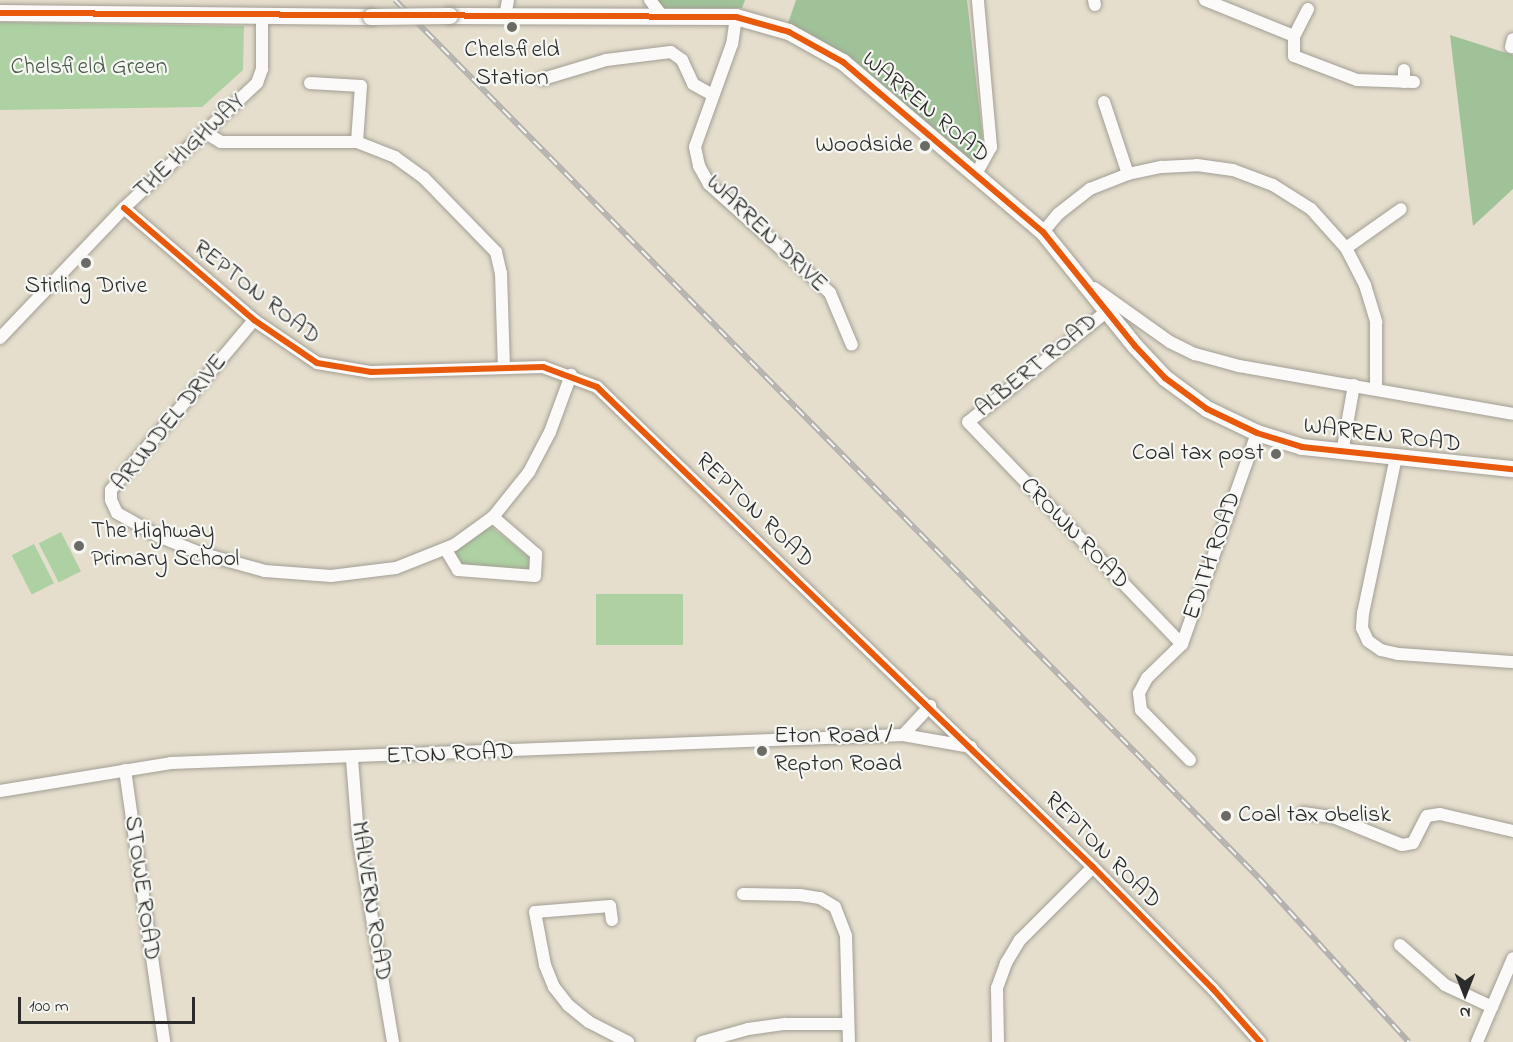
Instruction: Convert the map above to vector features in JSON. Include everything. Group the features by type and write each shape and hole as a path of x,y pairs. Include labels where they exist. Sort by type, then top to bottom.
{"street":[{"path":"650,0 662,16"},
{"path":"976,174 991,147 978,0"},
{"path":"1205,0 1294,36"},
{"name":"WARREN ROAD","path":"0,13 371,17 450,16 507,8 662,16 736,17 789,32 843,62 1043,232 1086,282 1106,312 1165,378 1208,409 1257,433 1302,447 1342,453 1513,468"},
{"path":"1308,9 1294,36 1294,56 1357,80 1408,78"},
{"name":"THE HIGHWAY","path":"0,339 124,208 257,83 262,69 262,15"},
{"name":"WARREN DRIVE","path":"736,17 732,44 695,147 699,166 709,184 830,293 852,345"},
{"path":"543,79 606,60 671,52 682,60 693,84 713,95"},
{"path":"310,83 361,86 357,142"},
{"path":"1104,102 1128,174"},
{"path":"206,133 220,142 357,142 395,157 423,177 496,252 501,273 504,366"},
{"path":"1043,232 1058,214 1090,189 1128,174 1162,166 1197,165 1233,170 1273,185 1311,209 1346,248 1365,285 1376,322 1376,388"},
{"name":"REPTON ROAD","path":"124,208 254,320 293,350 317,363 346,370 504,366 543,368 571,375 597,387 623,409 930,706 1093,867 1213,989 1260,1042"},
{"path":"1346,248 1401,209"},
{"name":"WARREN ROAD","path":"1086,282 1170,342 1195,354 1239,366 1376,388 1513,414"},
{"name":"ALBERT ROAD","path":"968,422 1106,312"},
{"name":"ARUNDEL DRIVE","path":"254,320 111,490 117,513 189,549 265,571 331,576 396,568 446,550 493,517 529,472 550,432 571,375"},
{"name":"WARREN ROAD","path":"1342,453 1354,385"},
{"name":"CROWN ROAD","path":"968,422 1182,644"},
{"name":"EDITH ROAD","path":"1182,644 1257,433"},
{"path":"1396,458 1363,613 1362,628 1368,640 1381,650 1398,654 1513,662"},
{"path":"446,550 458,570 535,576 536,554 493,517"},
{"path":"1182,644 1147,678 1139,693 1141,710 1190,760"},
{"path":"903,735 930,706"},
{"name":"ETON ROAD","path":"0,791 171,763 352,759 903,735 971,747"},
{"name":"MALVERN ROAD","path":"352,759 358,835 393,1042"},
{"name":"STOWE ROAD","path":"125,770 164,1042"},
{"path":"1303,813 1333,818 1402,845 1413,843 1427,816 1440,814 1513,831"},
{"path":"998,1042 997,988 1006,963 1020,940 1093,867"},
{"path":"743,894 800,895 819,898 836,908 846,936 849,1042"},
{"path":"612,920 610,906 535,912 545,965 554,987 568,1005 589,1022 628,1042"},
{"path":"1400,945 1445,985 1492,1007"},
{"path":"1477,1042 1513,958"},
{"path":"702,1042 766,1027 848,1024"}],"green space":[{"path":"656,0 745,0 742,8 663,9"},
{"path":"796,0 967,0 983,142 980,154 971,163 847,55 787,26"},
{"name":"Chelsfield Green","path":"0,22 244,26 243,70 202,107 0,110"},
{"path":"1450,35 1513,55 1513,189 1473,226"},
{"path":"489,525 529,557 530,571 463,567 452,549"},
{"path":"61,532 81,571 59,583 39,543"},
{"path":"34,544 54,583 32,595 12,555"},
{"path":"596,594 683,594 683,645 596,645"}],"railway":[{"path":"395,0 1259,878 1409,1042"}],"cycle path":[{"path":"0,13 736,17 789,32 843,62 1043,232 1135,346 1165,378 1207,409 1257,433 1302,447 1513,469"},
{"path":"124,208 254,320 317,363 371,372 543,367 597,387 1093,867 1213,989 1260,1042"}],"place":[{"name":"Chelsfield Station","path":"512,27"},
{"name":"Woodside","path":"925,146"},
{"name":"Stirling Drive","path":"86,263"},
{"name":"Coal tax post","path":"1276,454"},
{"name":"The Highway Primary School","path":"79,546"},
{"name":"Eton Road / Repton Road","path":"762,751"},
{"name":"Coal tax obelisk","path":"1226,816"}]}
